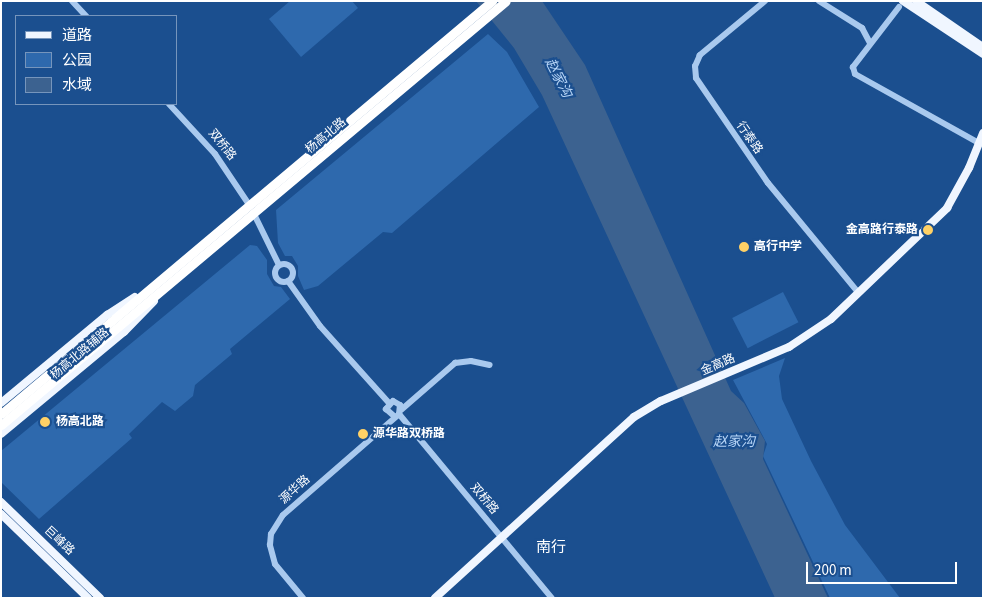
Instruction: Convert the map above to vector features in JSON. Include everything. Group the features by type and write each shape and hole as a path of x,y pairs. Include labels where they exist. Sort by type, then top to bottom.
{"highway":[{"name":"杨高北路","path":"382,100 492,1"},
{"name":"杨高北路","path":"1,414 99,337 382,100 506,1"},
{"name":"杨高北路","path":"1,424 99,337"}],"main road":[{"path":"916,1 983,47"},
{"path":"901,4 983,54"},
{"name":"金高路","path":"435,598 620,428 661,401 789,347 820,326 947,208 983,132"},
{"name":"杨高北路辅路","path":"1,404 107,315 165,283"},
{"name":"杨高北路辅路","path":"1,434 124,332 165,283"},
{"name":"巨峰路","path":"1,502 92,588 100,598"},
{"name":"巨峰路","path":"1,514 85,597"}],"street":[{"path":"72,1 85,15"},
{"name":"行泰路","path":"764,1 700,55 695,66 696,78 768,183 858,292"},
{"path":"819,1 862,28 870,43"},
{"path":"901,4 853,67 855,74 979,143"},
{"name":"双桥路","path":"171,105 215,154 252,210 279,265"},
{"name":"双桥路","path":"284,264 292,268 292,276 288,281 283,282 276,277 275,269 279,265 284,264"},
{"name":"双桥路","path":"288,281 320,326 389,403"},
{"name":"源华路","path":"303,598 275,564 270,545 271,534 283,515 455,363 471,361 490,365"},
{"path":"398,402 398,413 387,411 389,403 398,402"},
{"name":"双桥路","path":"398,413 552,598"},
{"path":"85,597 92,588"}],"green space":[{"path":"290,1 352,1 358,8 301,57 269,19"},
{"path":"488,34 507,52 539,107 392,233 383,232 318,286 304,290 298,276 298,266 292,256 285,256 278,243 276,210"},
{"path":"250,245 257,246 267,260 267,274 274,286 281,287 290,299 230,349 232,354 195,385 193,396 175,411 162,402 129,434 132,438 39,519 1,482 1,451"},
{"path":"783,292 798,322 748,348 732,318"},
{"path":"785,358 779,376 782,399 811,461 845,525 900,598 830,598 763,456 767,444 733,380"}],"water":[{"name":"赵家沟","path":"476,1 542,1 585,65 731,391 744,403 765,441 763,459 828,598 775,598 542,95 514,48"}],"place":[{"name":"金高路行泰路","path":"928,230"},
{"name":"高行中学","path":"744,247"},
{"name":"杨高北路","path":"45,422"},
{"name":"源华路双桥路","path":"363,434"}],"district":[{"name":"南行","path":"551,548"}]}
